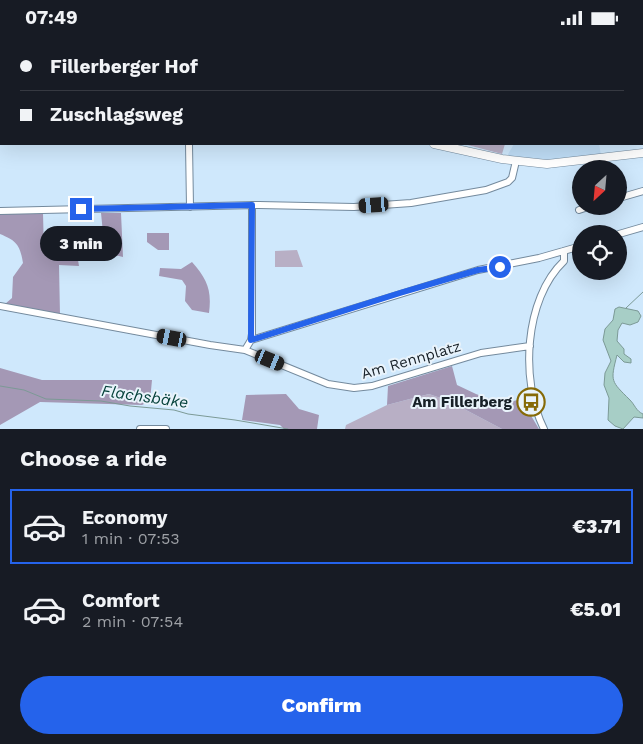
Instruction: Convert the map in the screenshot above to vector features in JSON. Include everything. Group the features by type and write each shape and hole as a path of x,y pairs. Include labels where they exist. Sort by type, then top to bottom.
{"main road":[{"path":"439,145 516,161 557,163 643,153"}],"street":[{"path":"190,145 190,207"},
{"path":"0,211 252,205 354,207 412,203 466,195 508,182 512,178 516,161"},
{"path":"628,195 643,191"},
{"path":"245,350 251,340 252,205"},
{"path":"627,232 643,227"},
{"path":"251,340 478,270 539,258 572,249"},
{"path":"544,429 536,412 531,390 529,369 530,346 533,322 539,300 548,280 556,268 564,261 564,251"},
{"name":"Am Rennplatz","path":"0,306 214,346 245,350 328,384 354,388 372,385 481,353 530,346"},
{"path":"140,429 166,429"}],"shaded area":[{"path":"468,145 505,145 502,154"},
{"path":"513,145 599,145 601,155 554,160 507,156"},
{"path":"0,213 43,213 44,253 78,260 79,266 59,265 60,315 5,304 12,298 13,277 23,263 17,244 0,234"},
{"path":"101,213 121,213 123,257 111,254 111,238 103,233"},
{"path":"147,233 169,233 169,250 158,250 147,242"},
{"path":"297,250 303,267 275,267 275,251"},
{"path":"192,262 205,280 209,291 209,313 192,310 185,301 186,286 182,280 159,276 160,268 181,269"},
{"path":"619,307 638,311 641,316 638,322 630,325 622,323 618,330 617,341 624,349 624,354 631,359 631,363 624,362 617,355 613,371 614,381 637,410 643,414 643,418 634,417 623,429 615,426 608,420 609,398 604,385 605,373 611,361 603,340 605,329 613,320 615,309"},
{"path":"452,366 457,385 503,404 521,399 539,429 502,429 449,401 429,394 387,405 388,386"},
{"path":"0,368 42,380 152,380 150,401 142,405 40,402 0,425"},
{"path":"286,394 299,409 319,415 317,429 284,429 280,425 242,420 246,395"},
{"path":"429,394 449,401 502,429 345,429 346,425 387,405"}],"waterway":[{"path":"626,308 643,292"},
{"name":"Flachsbäke","path":"0,386 24,390 46,399 101,401 174,410 188,414 288,429"}],"place":[{"name":"Am Fillerberg","path":"531,402"}],"route":[{"path":"81,209 252,205 251,340 330,314 478,270 500,267"}]}
